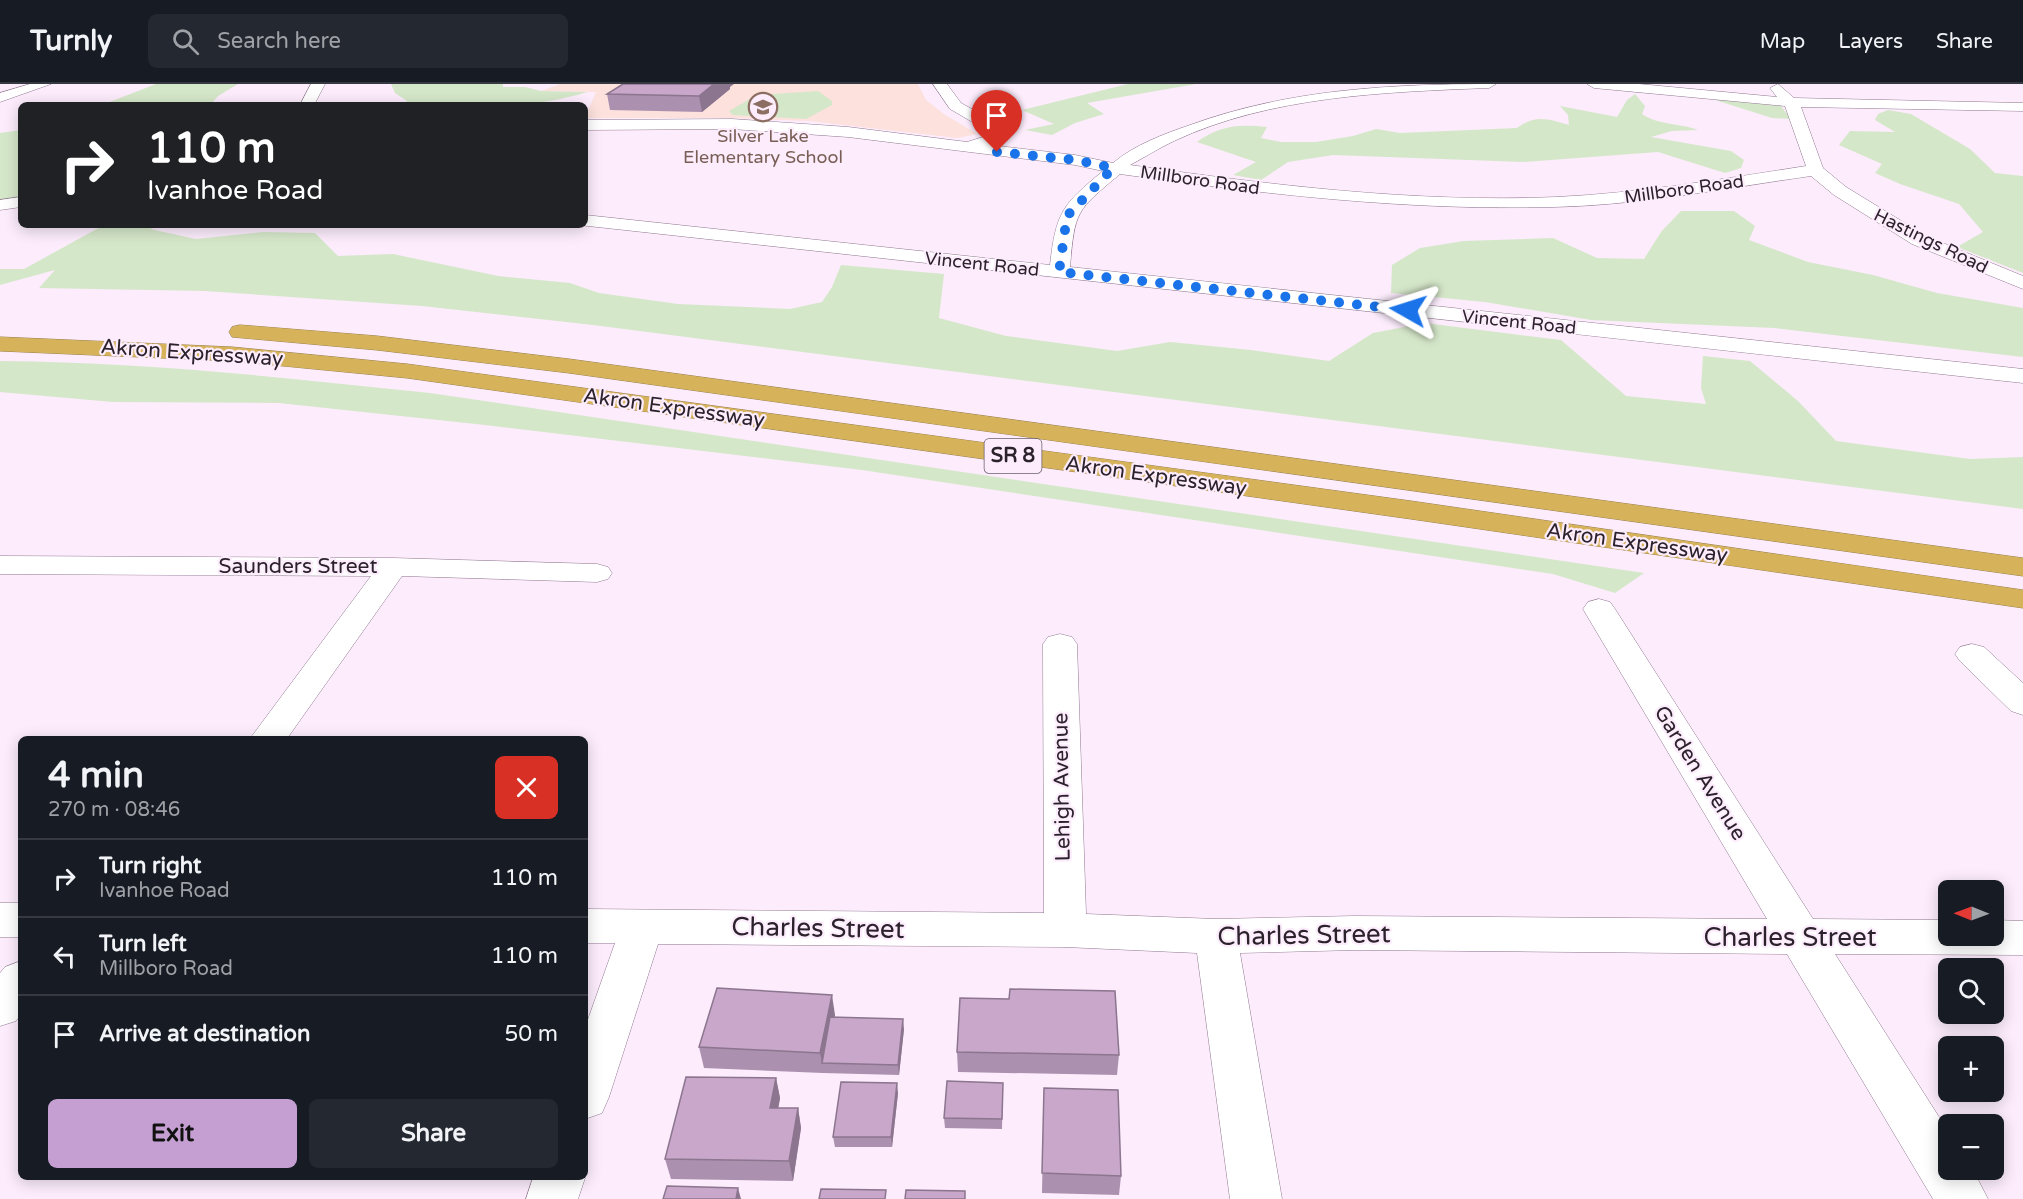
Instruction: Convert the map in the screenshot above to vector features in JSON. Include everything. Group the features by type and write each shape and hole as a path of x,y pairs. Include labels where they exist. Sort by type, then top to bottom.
{"highway":[{"name":"Akron Expressway","path":"0,323 211,330 437,350 2023,567"},
{"name":"Akron Expressway","path":"0,344 232,354 406,371 1435,514 2023,599"}],"street":[{"path":"0,98 44,84"},
{"path":"309,102 318,84"},
{"path":"940,84 942,91 959,109 1007,133 1076,160"},
{"path":"1059,272 1067,216 1113,168 1170,137 1256,110 1391,89 1489,84"},
{"path":"1594,84 1670,93 1790,102 2023,107"},
{"path":"1772,84 1790,102 1796,132 1815,170"},
{"path":"1946,90 2015,121"},
{"path":"1670,93 1757,115"},
{"name":"Millboro Road","path":"588,125 732,124 848,132 1076,160 1113,168 1298,193 1395,200 1499,203 1634,198 1815,170"},
{"path":"967,147 1007,133"},
{"name":"Hastings Road","path":"1815,170 1866,209 1899,229 1943,251 2023,283"},
{"path":"0,205 18,202"},
{"name":"Vincent Road","path":"588,221 2023,376"},
{"name":"Saunders Street","path":"0,565 393,567 597,573"},
{"path":"270,736 393,567"},
{"name":"Garden Avenue","path":"1599,609 1962,1199"},
{"name":"Lehigh Avenue","path":"1060,644 1065,930"},
{"path":"1972,654 2023,703"},
{"path":"0,920 18,920"},
{"name":"Charles Street","path":"588,926 1065,930 1216,936 1367,933 2023,939"},
{"path":"588,1088 642,927"},
{"path":"1216,936 1256,1199"},
{"path":"0,1007 18,984"},
{"path":"552,1199 558,1180"}],"shaded area":[{"name":"Silver Lake Elementary School","path":"560,84 918,84 926,100 945,115 978,134 957,138 809,121 732,118 588,118 588,111 596,92 541,91"}],"green space":[{"path":"156,84 238,84 218,96 213,102 110,102"},
{"path":"391,84 503,84 503,87 525,87 541,91 587,92 542,102 406,102 395,93"},
{"path":"1128,84 1196,84 1087,103 1104,114 1075,123 1052,135 1025,130 1054,124 1022,110"},
{"path":"818,91 832,101 832,105 806,119 733,115 729,111 757,95"},
{"path":"1635,94 1645,106 1642,114 1648,118 1698,130 1672,131 1651,137 1731,151 1744,160 1741,168 1725,173 1658,152 1523,162 1333,155 1288,162 1261,180 1233,175 1256,162 1197,142 1214,132 1239,126 1267,127 1261,138 1281,142 1316,142 1353,136 1376,129 1400,133 1517,128 1536,119 1569,125 1568,115 1560,106 1617,117 1627,100"},
{"path":"1712,99 1781,106 1791,119 1772,118"},
{"path":"1888,110 1911,114 1970,149 1995,173 2023,176 2023,273 1957,247 1983,232 1959,204 1875,173 1882,164 1839,145 1850,131 1895,132 1875,120 1878,114"},
{"path":"18,130 18,199 0,201 0,133"},
{"path":"1681,211 1734,211 1755,226 1749,240 1808,262 1873,275 1937,293 2023,308 2023,357 1774,328 1591,320 1485,302 1391,293 1392,265 1420,248 1464,241 1553,238 1597,258 1644,259 1661,232"},
{"path":"99,228 154,228 150,229 196,239 264,232 315,233 338,256 393,254 498,276 570,283 599,293 678,304 790,309 822,302 832,287 841,265 944,274 939,318 1006,336 1117,351 1170,342 1329,361 1373,333 1425,323 1561,340 1626,396 1706,404 1701,388 1703,356 1750,361 1798,401 1836,441 1970,459 2023,457 2023,509 593,325 422,306 205,291 39,288 55,270 0,285 0,269 24,269"},
{"path":"0,361 162,368 430,393 1644,573 1615,593 1553,574 862,470 279,403 113,402 0,392"}],"building":[{"path":"623,84 714,84 699,96 607,94"},
{"path":"717,988 832,995 820,1053 699,1047"},
{"path":"1010,989 1115,991 1119,1055 957,1052 960,998 1009,999"},
{"path":"830,1017 903,1019 898,1065 822,1063"},
{"path":"686,1077 776,1078 770,1108 798,1108 789,1161 665,1159"},
{"path":"947,1081 1003,1083 1002,1119 944,1118"},
{"path":"841,1082 897,1083 891,1137 833,1137"},
{"path":"1044,1088 1118,1090 1121,1176 1042,1173"},
{"path":"667,1186 738,1188 736,1199 663,1199"},
{"path":"821,1189 886,1190 885,1199 819,1199"},
{"path":"906,1190 965,1191 965,1199 905,1199"}],"place":[{"name":"Silver Lake Elementary School","path":"763,107"}],"route":[{"path":"997,152 1076,160 1113,168 1067,216 1059,272 1408,310"}]}
